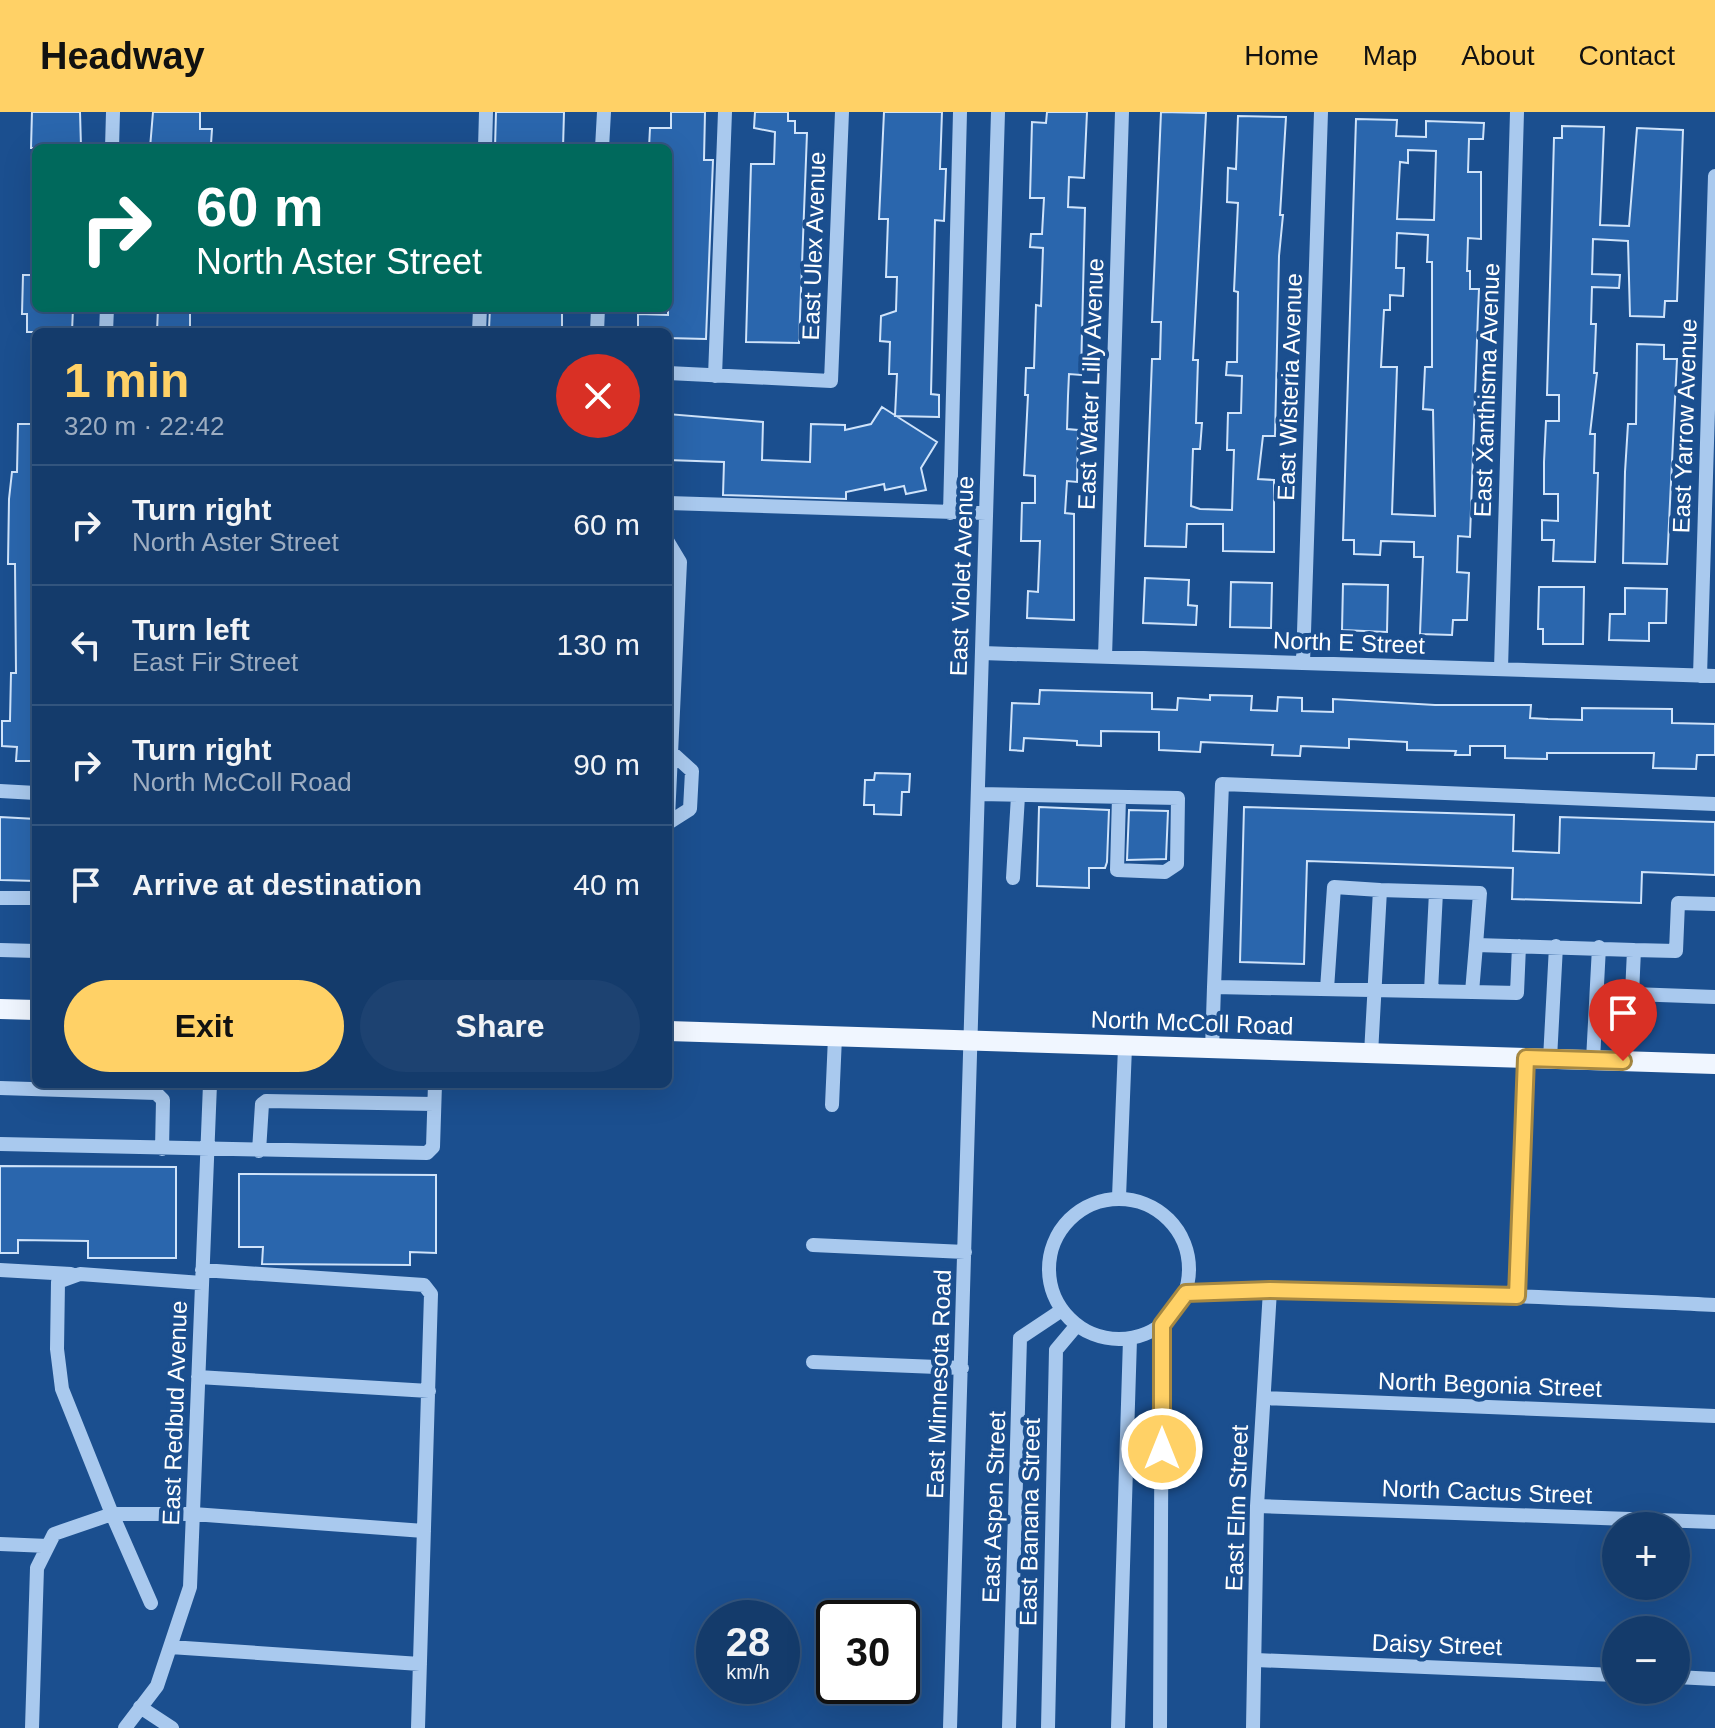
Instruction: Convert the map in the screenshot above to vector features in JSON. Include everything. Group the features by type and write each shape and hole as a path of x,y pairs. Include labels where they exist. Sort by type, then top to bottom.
{"main road":[{"path":"0,1009 32,1010"},
{"name":"North McColl Road","path":"672,1031 1715,1064"}],"street":[{"path":"112,144 113,112"},
{"path":"485,144 486,112"},
{"path":"602,144 604,112"},
{"path":"672,373 715,376 725,112"},
{"name":"East Ulex Avenue","path":"715,376 831,381 842,112"},
{"path":"950,513 960,112"},
{"name":"East Violet Avenue","path":"972,1042 998,112"},
{"name":"East Water Lilly Avenue","path":"1105,657 1122,112"},
{"name":"East Wisteria Avenue","path":"1303,663 1321,112"},
{"name":"East Xanthisma Avenue","path":"1501,669 1517,112"},
{"name":"East Yarrow Avenue","path":"1707,676 1715,176"},
{"path":"672,503 986,513"},
{"path":"672,549 680,562 672,731"},
{"name":"North E Street","path":"982,653 1707,676"},
{"path":"672,753 692,771 690,809 672,818"},
{"path":"1212,1050 1222,784 1715,804"},
{"path":"0,791 32,793"},
{"path":"979,794 1178,798 1177,864 1165,872 1117,870 1119,797"},
{"path":"1013,878 1018,796"},
{"path":"1327,989 1334,887 1480,893 1472,992"},
{"path":"1371,1054 1380,890"},
{"path":"1431,991 1436,892"},
{"path":"0,898 32,898"},
{"path":"1476,945 1676,951 1678,903 1715,904"},
{"path":"1214,987 1517,993 1519,946"},
{"path":"1550,1059 1556,946"},
{"path":"1593,1060 1599,947"},
{"path":"0,950 32,951"},
{"path":"1634,950 1632,994 1715,997"},
{"path":"832,1105 835,1037"},
{"name":"East Minnesota Road","path":"950,1728 972,1042"},
{"path":"1119,1197 1125,1047"},
{"path":"1517,1296 1526,1058"},
{"path":"0,1088 156,1093 163,1100 162,1149"},
{"name":"East Redbud Avenue","path":"125,1728 157,1686 190,1587 210,1088"},
{"path":"0,1144 207,1151 427,1153 433,1147 435,1088"},
{"path":"259,1151 262,1104 266,1101 434,1104"},
{"path":"1119,1197 1141,1201 1161,1211 1177,1228 1187,1248 1190,1271 1186,1293 1162,1325 1130,1339 1093,1334 1077,1325 1062,1310 1050,1280 1052,1247 1062,1227 1077,1211 1097,1201 1119,1197"},
{"path":"813,1245 965,1252"},
{"path":"0,1270 424,1285 431,1294 418,1728"},
{"path":"80,1274 58,1282 58,1362 62,1389 151,1603"},
{"path":"1186,1293 1270,1290 1715,1305"},
{"name":"East Elm Street","path":"1253,1728 1257,1506 1270,1290"},
{"name":"East Aspen Street","path":"1009,1728 1020,1338 1062,1310"},
{"name":"East Banana Street","path":"1048,1728 1056,1350 1077,1325"},
{"path":"1160,1728 1162,1325"},
{"path":"1118,1728 1130,1339"},
{"path":"813,1362 962,1368"},
{"path":"198,1377 429,1391"},
{"name":"North Begonia Street","path":"1264,1398 1715,1416"},
{"name":"North Cactus Street","path":"1257,1506 1715,1522"},
{"path":"32,1728 37,1568 54,1534 112,1514 193,1514 424,1531"},
{"path":"0,1544 48,1546"},
{"path":"170,1647 420,1664"},
{"name":"Daisy Street","path":"1256,1660 1602,1674"},
{"path":"1690,1678 1715,1679"},
{"path":"140,1707 172,1728"}],"building":[{"path":"32,112 80,112 81,144 32,144 31,148"},
{"path":"153,112 200,112 200,129 212,129 211,144 150,144"},
{"path":"496,112 564,112 563,144 495,144"},
{"path":"671,112 705,112 704,160 713,160 706,339 672,338 672,328 638,328 638,314 668,315 672,312 672,144 649,144 650,128 671,128"},
{"path":"755,112 788,112 788,121 795,121 795,133 807,133 799,343 746,342 751,164 774,164 775,132 754,128"},
{"path":"884,112 942,112 940,169 946,169 944,221 935,220 931,394 939,395 939,417 895,416 897,374 889,374 890,342 880,341 881,316 896,311 897,277 886,277 888,219 879,219"},
{"path":"1047,112 1087,112 1084,178 1069,177 1068,207 1085,208 1081,375 1069,374 1067,429 1078,430 1077,482 1067,481 1065,513 1074,514 1074,620 1027,618 1028,591 1038,592 1040,541 1021,541 1022,503 1035,503 1035,476 1024,475 1028,395 1025,395 1026,368 1034,368 1036,305 1041,306 1043,248 1030,247 1031,234 1042,234 1044,198 1030,198 1032,122 1046,123"},
{"path":"1161,112 1206,113 1193,360 1198,360 1196,423 1202,423 1200,449 1193,449 1191,506 1200,509 1232,510 1234,450 1227,450 1228,413 1241,413 1242,376 1226,375 1227,362 1237,362 1238,292 1234,291 1238,203 1227,202 1228,168 1236,169 1238,116 1286,117 1280,215 1283,215 1279,256 1275,436 1263,436 1258,479 1274,480 1274,552 1223,551 1223,524 1187,524 1186,547 1145,546 1152,359 1160,359 1161,322 1152,322"},
{"path":"1356,119 1397,120 1396,136 1426,137 1426,121 1484,123 1483,139 1469,139 1468,172 1481,172 1481,239 1468,238 1470,289 1479,289 1470,537 1458,536 1457,572 1469,573 1467,620 1453,620 1452,635 1420,634 1423,557 1414,557 1414,542 1381,541 1380,555 1354,554 1354,540 1343,540","holes":["1408,150 1436,151 1434,220 1397,219 1400,162 1408,163","1397,233 1428,235 1427,262 1432,262 1432,367 1425,367 1423,409 1433,410 1435,516 1392,514 1397,367 1381,367 1384,310 1390,310 1390,295 1403,296 1404,268 1396,268"]},
{"path":"1562,126 1604,127 1600,225 1629,226 1637,128 1683,130 1677,301 1665,301 1664,317 1630,316 1628,241 1593,239 1592,274 1620,275 1619,288 1592,287 1591,324 1596,324 1594,373 1597,373 1590,434 1595,434 1594,473 1598,473 1595,562 1553,561 1554,540 1542,540 1542,520 1558,521 1558,494 1544,494 1544,462 1546,421 1559,421 1559,395 1547,395 1554,138 1562,138"},
{"path":"23,275 32,275 32,312 73,312 72,328 32,328 32,332 27,332 27,314 22,314"},
{"path":"158,312 190,312 190,328 157,328"},
{"path":"490,312 562,312 562,328 489,328"},
{"path":"1637,344 1664,345 1664,359 1677,359 1667,564 1623,563 1628,424 1636,424"},
{"path":"882,407 937,442 921,468 926,490 906,494 904,486 885,490 884,484 846,492 846,499 723,495 724,462 672,460 672,414 763,422 762,460 810,462 811,424 845,425 845,430 871,424"},
{"path":"18,424 32,424 32,761 16,761 17,747 2,746 2,721 10,721 11,673 16,673 15,564 8,564 9,499 12,472 17,472"},
{"path":"1145,578 1189,580 1188,605 1197,606 1196,625 1143,623"},
{"path":"1231,582 1272,583 1271,628 1230,627"},
{"path":"1343,584 1388,585 1387,632 1342,630"},
{"path":"1539,587 1584,587 1583,644 1543,644 1543,629 1538,629"},
{"path":"1625,588 1667,589 1666,623 1649,623 1649,641 1609,640 1610,614 1625,614"},
{"path":"1040,690 1152,693 1152,709 1177,710 1178,698 1210,700 1210,695 1252,696 1251,710 1277,711 1278,697 1302,698 1302,711 1333,712 1333,699 1435,705 1531,705 1530,718 1548,719 1582,720 1582,708 1672,709 1672,723 1715,724 1715,755 1697,755 1696,769 1653,768 1654,753 1547,753 1547,759 1505,758 1505,746 1470,746 1470,755 1455,755 1456,751 1407,750 1407,742 1349,739 1349,748 1301,746 1300,756 1272,755 1273,745 1201,742 1200,752 1159,750 1159,732 1101,731 1101,746 1077,745 1077,741 1024,738 1023,751 1010,750 1012,703 1039,704"},
{"path":"875,773 910,774 909,792 902,792 901,815 874,814 874,805 864,805 865,780 874,780"},
{"path":"1039,807 1109,810 1107,862 1105,868 1089,868 1089,888 1037,886"},
{"path":"1244,807 1514,815 1513,851 1559,853 1560,817 1715,822 1715,875 1642,872 1641,903 1512,899 1513,868 1307,861 1304,964 1240,962"},
{"path":"1129,810 1168,811 1166,859 1127,860"},
{"path":"0,817 32,819 32,881 0,880"},
{"path":"0,1166 176,1167 176,1258 88,1258 88,1241 18,1240 18,1253 0,1253"},
{"path":"239,1174 436,1175 436,1253 410,1252 410,1265 262,1264 263,1247 239,1247"}],"route":[{"path":"1162,1449 1162,1325 1176,1311 1186,1293 1270,1290 1517,1296 1526,1058 1623,1061"}]}
